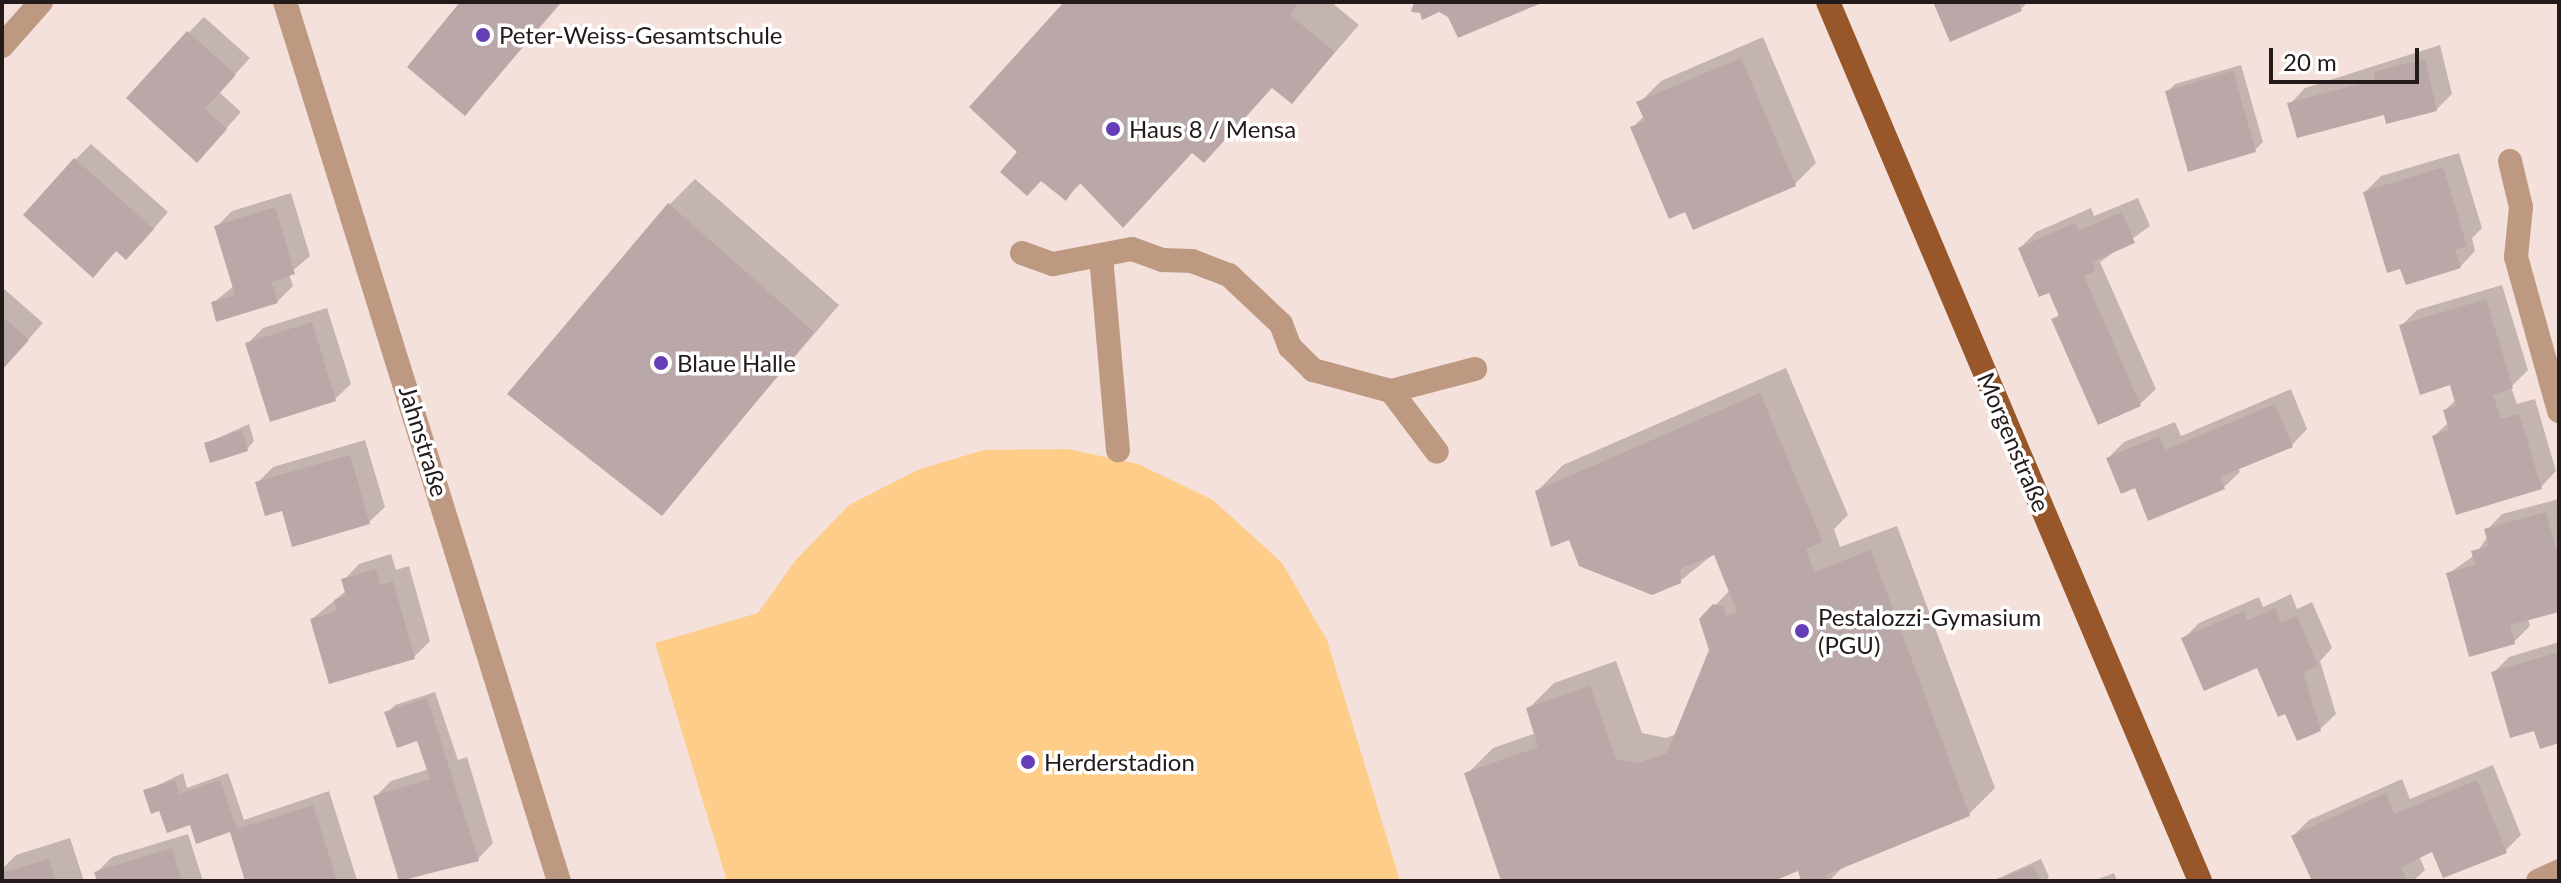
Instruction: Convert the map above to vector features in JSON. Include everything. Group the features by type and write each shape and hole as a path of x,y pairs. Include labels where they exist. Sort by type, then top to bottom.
{"main road":[{"name":"Morgenstraße","path":"1828,2 2200,881"}],"street":[{"path":"2,46 41,2"},
{"name":"Jahnstraße","path":"285,2 559,881"},
{"path":"2510,161 2521,207 2516,257 2559,411"},
{"path":"1022,253 1053,264 1132,249 1163,260 1192,261 1229,275 1281,324 1290,347 1313,370 1391,391 1475,369"},
{"path":"1101,256 1118,450"},
{"path":"1391,391 1437,452"},
{"path":"2538,881 2559,871"}],"shaded area":[{"name":"Herderstadion","path":"1068,449 1138,464 1213,500 1282,563 1327,640 1400,881 727,881 655,643 758,613 795,561 849,505 920,469 984,450"}],"building":[{"name":"Peter-Weiss-Gesamtschule","path":"460,2 560,2 465,116 407,67"},
{"name":"Haus 8 / Mensa","path":"1064,2 1299,2 1290,15 1335,52 1292,104 1272,88 1204,163 1192,153 1123,228 1079,182 1066,201 1041,181 1027,196 1000,172 1017,152 969,107"},
{"path":"1414,2 1544,2 1458,38 1448,17 1439,12 1422,20 1420,13 1411,12"},
{"path":"1933,2 2018,2 2022,11 1950,42"},
{"path":"187,31 236,75 205,109 227,129 197,163 126,98"},
{"path":"1741,58 1796,186 1693,230 1685,212 1669,219 1630,127 1645,121 1636,102"},
{"path":"2425,59 2437,111 2386,124 2384,115 2297,138 2287,103 2375,80 2374,72"},
{"path":"2233,71 2256,152 2188,172 2165,91"},
{"path":"74,158 154,229 126,260 116,251 93,278 23,215"},
{"path":"2443,167 2467,246 2455,250 2461,268 2406,285 2400,269 2387,273 2363,192"},
{"name":"Blaue Halle","path":"668,203 814,332 662,516 507,394"},
{"path":"275,207 295,274 271,282 278,303 216,322 211,302 235,295 214,226"},
{"path":"2122,212 2135,243 2092,262 2095,271 2084,276 2141,406 2098,425 2051,319 2059,316 2049,293 2039,297 2018,248 2075,223 2078,231"},
{"path":"2486,299 2513,388 2493,395 2501,419 2519,414 2542,489 2456,515 2432,436 2449,430 2443,410 2456,406 2450,385 2420,395 2399,325"},
{"path":"2,316 29,340 2,370"},
{"path":"312,322 336,401 270,422 245,343"},
{"name":"Pestalozzi-Gymasium (PGU)","path":"1760,393 1823,542 1806,549 1814,572 1871,550 1970,816 1826,875 1827,881 1801,881 1798,871 1774,881 1501,881 1464,773 1538,747 1526,708 1590,686 1616,759 1638,763 1667,753 1709,650 1699,619 1713,604 1724,607 1726,616 1737,612 1714,555 1680,569 1681,583 1652,595 1579,566 1569,540 1551,547 1535,491"},
{"path":"2275,404 2293,447 2220,477 2225,489 2148,521 2135,488 2121,494 2106,458 2159,436 2165,450"},
{"path":"242,430 248,451 210,463 204,443"},
{"path":"350,455 370,524 292,547 282,511 265,516 255,482"},
{"path":"2546,512 2559,559 2559,612 2510,625 2515,644 2469,657 2446,573 2475,565 2471,551 2489,546 2484,529"},
{"path":"376,569 380,585 393,581 415,659 329,684 310,619 337,611 334,600 346,596 341,579"},
{"path":"2275,608 2281,623 2297,616 2318,666 2303,672 2321,731 2297,741 2285,714 2278,717 2257,668 2204,691 2181,638 2244,611 2247,621"},
{"path":"2559,652 2559,743 2540,749 2534,731 2510,738 2491,672"},
{"path":"427,698 479,861 399,881 373,796 430,779 417,741 397,748 384,712"},
{"path":"175,780 179,794 220,780 237,829 313,805 337,881 245,881 230,832 196,844 190,825 167,833 159,811 151,814 143,790"},
{"path":"2477,780 2507,853 2443,878 2432,852 2401,867 2407,881 2312,881 2291,836 2386,793 2394,814"},
{"path":"172,848 182,881 97,881 94,872"},
{"path":"49,859 56,881 2,881 2,873"},
{"path":"2033,865 2040,881 1995,881"}],"place":[{"name":"Peter-Weiss-Gesamtschule","path":"483,35"},
{"name":"Haus 8 / Mensa","path":"1113,129"},
{"name":"Blaue Halle","path":"661,363"},
{"name":"Pestalozzi-Gymasium (PGU)","path":"1802,631"},
{"name":"Herderstadion","path":"1028,762"}]}
